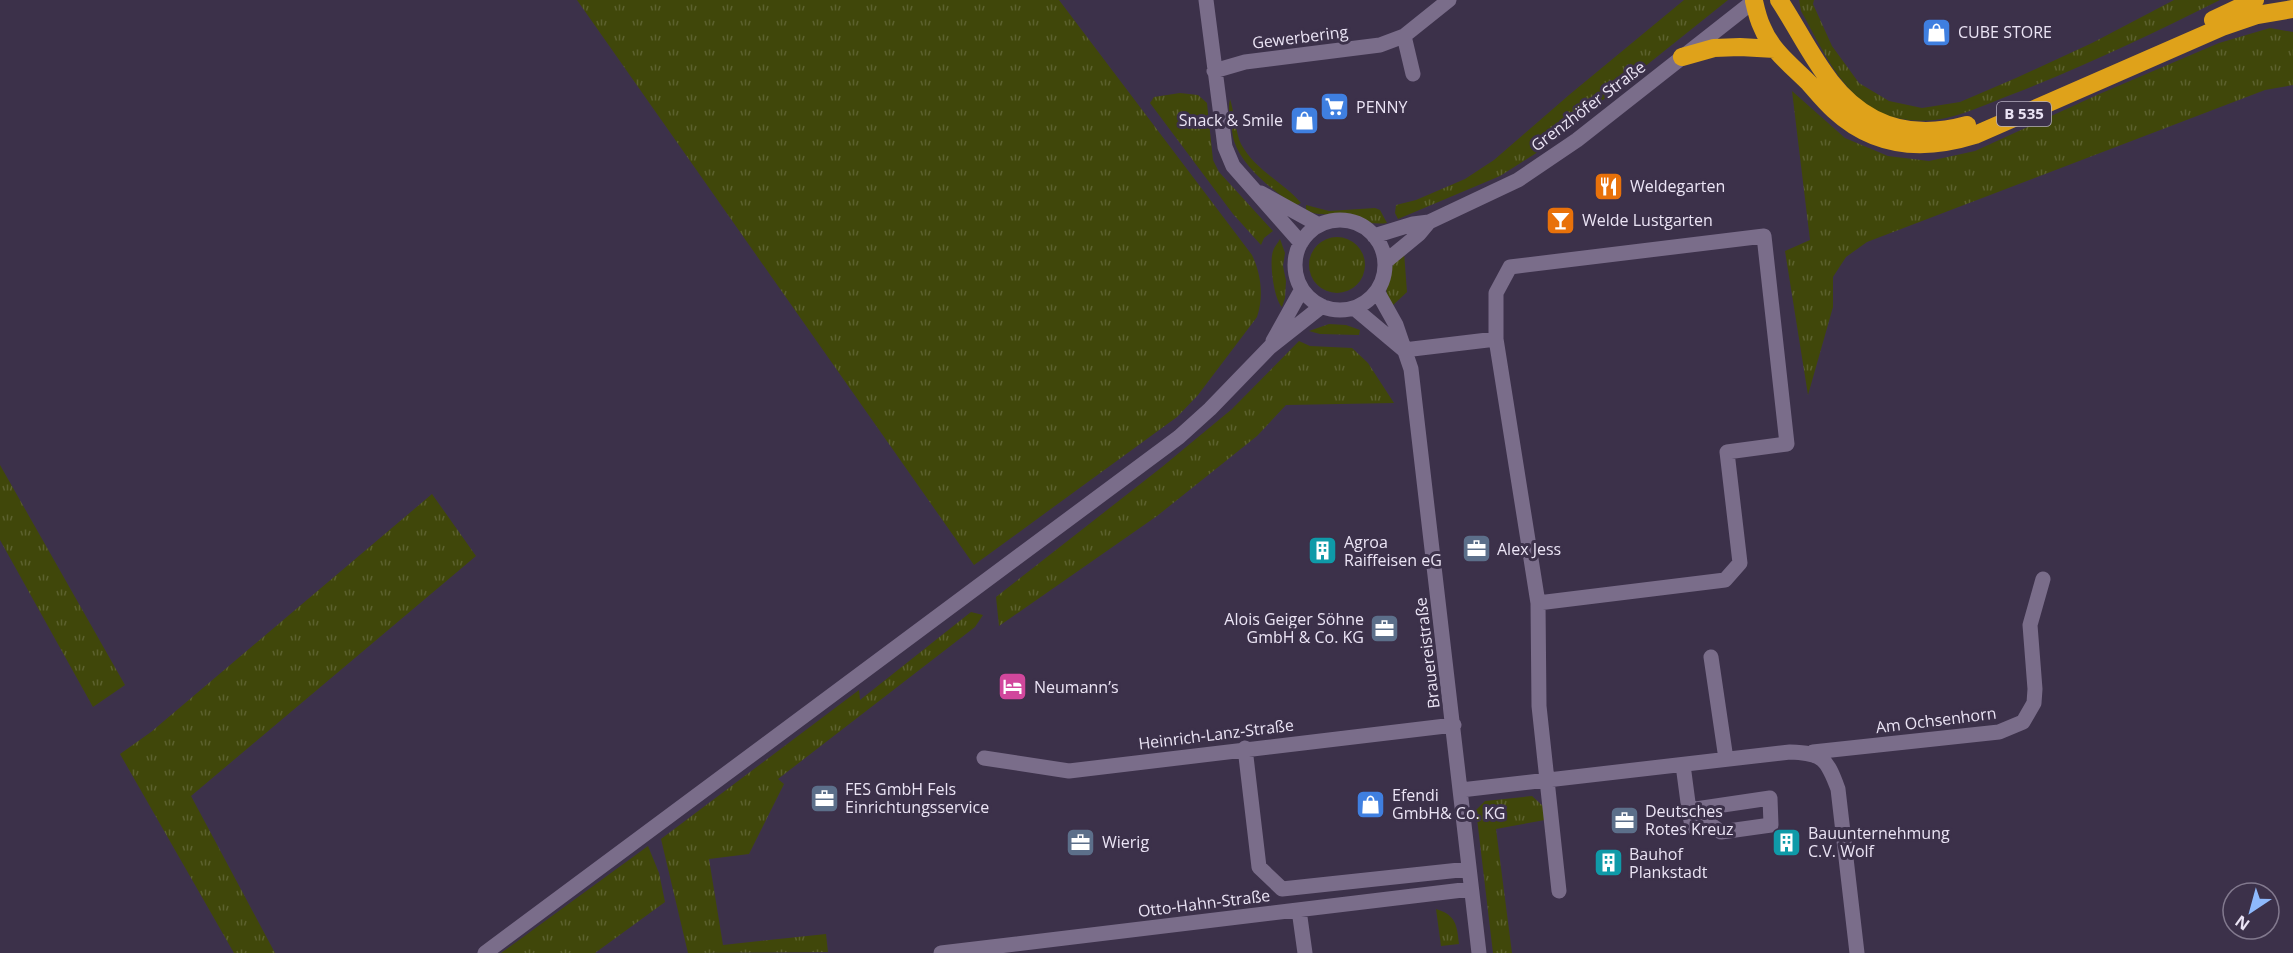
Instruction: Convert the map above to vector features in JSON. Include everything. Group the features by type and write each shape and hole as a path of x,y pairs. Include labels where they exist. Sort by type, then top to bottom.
{"highway":[{"name":"B 535","path":"1779,0 1830,81 1844,97 1876,120 1895,128 1921,133 1948,130 1979,122 2254,0"},
{"name":"B 535","path":"1754,1 1762,28 1774,49 1834,111 1859,129 1888,140 1911,145 1952,142 1975,135 2223,27 2257,15 2293,9"},
{"path":"1682,57 1714,48 1774,49"}],"street":[{"path":"1206,0 1225,147 1233,166 1301,243"},
{"name":"Gewerbering","path":"1214,71 1245,62 1380,45 1404,36 1449,0"},
{"name":"Grenzhöfer Straße","path":"1374,236 1413,224 1430,222 1518,180 1577,140 1754,1"},
{"path":"1404,36 1413,74"},
{"path":"1253,189 1319,225"},
{"path":"1333,221 1348,221 1362,226 1374,236 1379,243 1385,262 1383,277 1377,291 1367,301 1354,308 1332,309 1322,306 1307,296 1297,278 1295,266 1296,254 1306,236 1319,225 1333,221"},
{"name":"Grenzhöfer Straße","path":"1385,262 1430,222"},
{"path":"1538,603 1725,580 1740,563 1727,452 1787,444 1764,236 1510,267 1496,293 1496,339 1538,603 1539,706 1559,891"},
{"path":"1270,347 1302,289"},
{"name":"Brauereistraße","path":"1377,291 1395,325 1412,369 1479,953"},
{"path":"485,953 1179,437 1210,409 1270,347 1322,306"},
{"path":"1354,308 1404,350 1496,339"},
{"name":"Am Ochsenhorn","path":"1461,790 1790,752 1813,752 1999,732 2023,722 2034,703 2030,625 2043,579"},
{"path":"1711,657 1726,759"},
{"name":"Heinrich-Lanz-Straße","path":"984,758 1069,771 1245,748 1454,725"},
{"path":"1245,748 1259,867 1282,889 1469,869"},
{"path":"1813,752 1825,761 1838,789 1857,953"},
{"path":"1683,765 1689,810 1692,826 1711,825 1721,832 1771,825 1770,798 1689,810"},
{"name":"Otto-Hahn-Straße","path":"941,953 1472,889"},
{"path":"1299,910 1305,953"}],"green space":[{"path":"577,0 1059,0 1252,255 1258,270 1260,285 1257,317 1198,395 1177,417 974,565"},
{"path":"1684,0 1728,0 1538,152 1500,176 1398,219 1395,213 1396,205 1416,200 1465,179 1494,160"},
{"path":"1799,0 1814,0 1813,4 1832,46 1859,83 1889,101 1922,108 1960,102 2016,78 2092,43 2174,0 2220,0 2117,50 2039,84 1965,113 1921,121 1901,119 1881,113 1854,94 1843,82 1825,54 1801,11"},
{"path":"2270,28 2293,32 2293,85 2265,90 1867,242 1846,257 1833,277 1833,307 1808,395 1785,251 1810,240 1792,91 1845,138 1888,156 1929,161 1975,151 2097,95 2219,43"},
{"path":"1180,93 1198,95 1207,103 1213,160 1219,172 1273,231 1264,238 1261,245 1233,214 1150,103 1154,97"},
{"path":"1230,99 1239,140 1247,153 1261,169 1301,203 1295,206 1286,200 1268,186 1244,160 1233,139 1229,110"},
{"path":"1306,205 1329,211 1375,208 1380,210 1387,223 1315,213 1306,210"},
{"path":"1337,237 1348,239 1357,245 1363,254 1365,265 1363,276 1357,285 1348,291 1337,293 1326,291 1317,285 1311,276 1309,265 1311,254 1317,245 1326,239"},
{"path":"1280,239 1285,253 1283,266 1286,281 1282,307 1275,289 1272,264 1274,250"},
{"path":"1404,252 1407,292 1391,307 1386,284 1390,270"},
{"path":"1329,324 1346,325 1360,330 1359,335 1320,334 1309,331"},
{"path":"1299,341 1310,346 1352,348 1368,363 1394,403 1286,405 1257,436 1157,516 999,626 996,597 1232,409"},
{"path":"0,465 125,685 93,707 0,540"},
{"path":"432,494 476,556 191,796 275,953 234,953 120,754 151,732"},
{"path":"971,612 983,615 975,627 778,779 784,784 749,854 709,859 723,945 826,934 828,952 688,953 661,839 859,690 860,700"},
{"path":"1532,796 1544,807 1545,820 1496,829 1512,953 1493,953 1476,810 1485,801"},
{"path":"648,846 659,873 665,902 595,953 501,953"},
{"path":"1436,909 1452,918 1459,944 1441,946"}],"place":[{"name":"CUBE STORE","path":"1937,32"},
{"name":"PENNY","path":"1335,107"},
{"name":"Snack & Smile","path":"1304,120"},
{"name":"Weldegarten","path":"1609,186"},
{"name":"Welde Lustgarten","path":"1561,220"},
{"name":"Alex Jess","path":"1476,549"},
{"name":"Agroa Raiffeisen eG","path":"1323,551"},
{"name":"Alois Geiger Söhne GmbH & Co. KG","path":"1385,628"},
{"name":"Neumann’s","path":"1013,687"},
{"name":"FES GmbH Fels Einrichtungsservice","path":"824,798"},
{"name":"Efendi GmbH& Co. KG","path":"1371,804"},
{"name":"Deutsches Rotes Kreuz","path":"1624,820"},
{"name":"Wierig","path":"1081,842"},
{"name":"Bauunternehmung C.V. Wolf","path":"1787,842"},
{"name":"Bauhof Plankstadt","path":"1608,863"}]}
